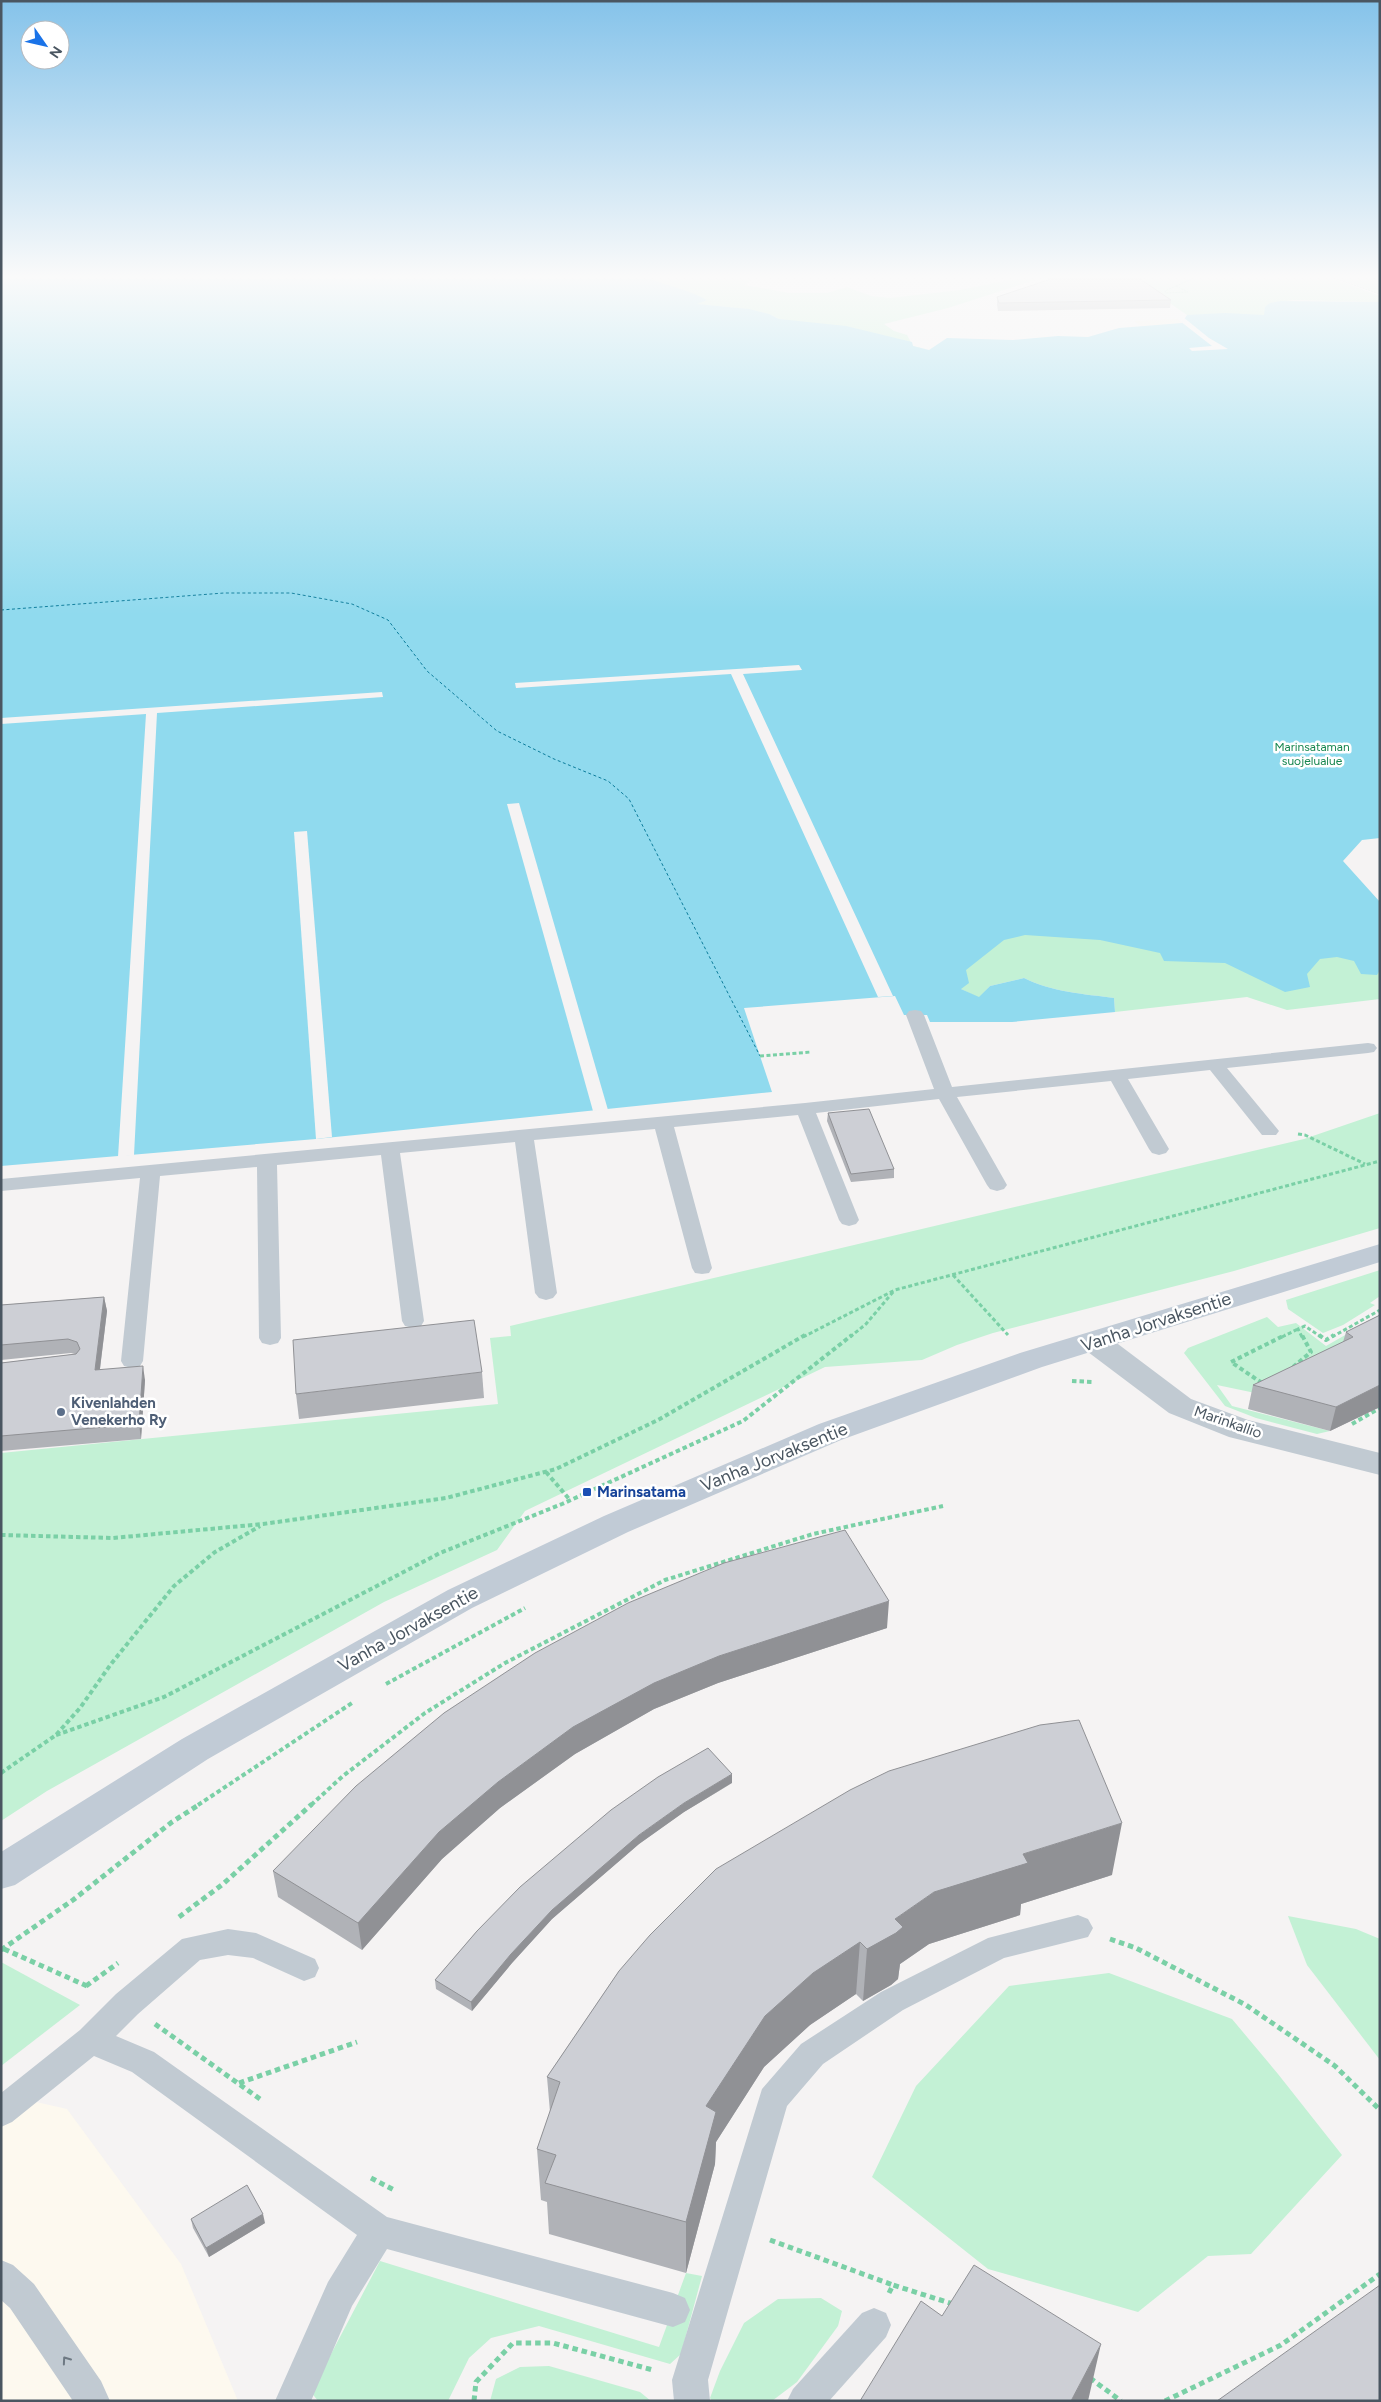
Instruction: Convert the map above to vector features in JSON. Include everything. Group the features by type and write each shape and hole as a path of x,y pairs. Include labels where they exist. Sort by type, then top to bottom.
{"main road":[{"name":"Vanha Jorvaksentie","path":"1,1873 195,1748 460,1599 616,1524 830,1432 1031,1360 1095,1342 1210,1304 1380,1254"}],"street":[{"name":"Marinkallio","path":"1095,1342 1180,1406 1240,1429 1380,1464"}],"lane":[{"path":"915,1015 945,1092 998,1185"},
{"path":"1,1185 805,1109 945,1092 1368,1048"},
{"path":"1215,1065 1268,1130"},
{"path":"1117,1075 1159,1149"},
{"path":"805,1109 849,1220"},
{"path":"664,1123 702,1268"},
{"path":"524,1136 546,1293"},
{"path":"390,1149 413,1321"},
{"path":"267,1160 270,1338"},
{"path":"132,1361 151,1171"},
{"path":"691,2391 734,2227 773,2099 812,2054 892,2001 998,1947 1078,1928"},
{"path":"1,2112 91,2040 127,2004 192,1948 228,1942 256,1946 304,1968"},
{"path":"91,2040 143,2062 378,2231 673,2310"},
{"path":"293,2401 340,2294 378,2231"},
{"path":"1,2277 22,2296 92,2401"},
{"path":"805,2401 874,2325"}],"path":[{"path":"760,1056 811,1052"},
{"path":"1268,1130 1306,1136 1365,1164"},
{"path":"1,1535 113,1538 263,1524 446,1498 546,1472 658,1420 816,1329 895,1290 1380,1161"},
{"path":"953,1275 1008,1335"},
{"path":"56,1735 164,1696 440,1553 562,1504 742,1421 753,1415 866,1324 895,1290"},
{"path":"1264,1384 1231,1362 1305,1326 1326,1340 1380,1310"},
{"path":"1289,1370 1312,1352 1298,1329"},
{"path":"1066,1382 1091,1382 1111,1387 1138,1375"},
{"path":"546,1472 570,1500"},
{"path":"170,1924 223,1884 358,1765 425,1713 505,1662 665,1580 813,1534 943,1506"},
{"path":"1,1773 56,1735 80,1708 111,1664 174,1586 214,1552 263,1524"},
{"path":"383,1685 526,1607"},
{"path":"1,1950 73,1900 172,1822 358,1699"},
{"path":"1078,1928 1136,1948 1246,2005 1335,2066 1380,2110"},
{"path":"86,1986 124,1958"},
{"path":"239,2083 356,2042"},
{"path":"734,2227 893,2285 959,2306"},
{"path":"1165,2401 1281,2345 1380,2274"},
{"path":"874,2325 893,2285"},
{"path":"474,2401 476,2382 513,2343 554,2343 691,2391"},
{"path":"1083,2374 1121,2401"}],"shaded area":[{"path":"1,2094 67,2109 181,2264 238,2401 1,2401"}],"green space":[{"path":"990,918 1311,948 1380,958 1380,999 1287,1010 1247,997 1115,1012 1114,998 1057,989 1024,978 990,986 979,998 961,989 950,961"},
{"path":"1380,1113 1380,1228 1234,1271 993,1333 957,1345 922,1360 825,1367 525,1511 497,1550 384,1602 47,1791 1,1821 1,1453 498,1404 490,1338 511,1336 510,1326 1304,1139"},
{"path":"1380,1270 1380,1296 1370,1303 1375,1305 1343,1325 1323,1333 1288,1309 1286,1300"},
{"path":"1380,1315 1274,1397 1217,1385 1232,1406 1330,1431 1317,1434 1256,1418 1225,1406 1184,1353 1188,1348 1267,1317 1278,1327 1296,1323 1326,1346"},
{"path":"1288,1916 1356,1929 1380,1939 1380,2060 1307,1965"},
{"path":"1,1962 80,2005 1,2066"},
{"path":"1109,1973 1232,2019 1342,2155 1251,2254 1208,2256 1138,2312 988,2269 872,2177 916,2086 1009,1986"},
{"path":"380,2261 659,2347 686,2273 702,2276 681,2354 670,2364 539,2326 491,2338 469,2358 448,2401 318,2401 311,2392"},
{"path":"821,2298 842,2311 838,2326 797,2382 772,2401 712,2401 710,2398 720,2371 744,2323 778,2299"},
{"path":"549,2366 640,2392 651,2401 490,2401 496,2379 520,2367"}],"water":[{"path":"1,391 1380,391 1380,838 1362,840 1343,861 1380,902 1380,970 1377,975 1361,974 1354,961 1337,957 1320,959 1307,974 1310,987 1285,992 1225,963 1164,961 1160,953 1100,940 1025,935 1004,940 966,970 969,983 961,989 979,997 990,986 1024,978 1057,989 1114,998 1115,1012 1012,1022 930,1022 927,1015 904,1015 895,996 744,1008 772,1092 316,1139 1,1166"}],"pier":[{"path":"799,665 802,670 743,674 893,996 878,997 731,674 516,688 515,683"},
{"path":"382,692 383,697 157,713 134,1155 118,1157 146,714 1,724 1,718"},
{"path":"519,803 608,1110 593,1111 507,804"},
{"path":"307,831 332,1137 316,1139 294,832"}],"building":[{"path":"869,1109 894,1169 851,1174 828,1113"},
{"path":"104,1297 95,1370 143,1366 139,1424 1,1436 1,1363 76,1354 80,1349 77,1342 68,1339 1,1345 1,1305"},
{"path":"1380,1315 1380,1385 1336,1407 1253,1385 1353,1337 1346,1332"},
{"path":"474,1320 482,1372 296,1394 293,1340"},
{"path":"845,1530 889,1601 719,1656 654,1683 573,1727 498,1782 439,1832 358,1923 273,1871 356,1786 444,1713 535,1653 628,1603 724,1563"},
{"path":"1079,1720 1122,1823 1023,1854 1028,1863 934,1892 895,1919 903,1927 896,1933 867,1949 860,1942 813,1973 765,2016 706,2106 716,2112 686,2222 545,2183 556,2155 537,2149 560,2082 547,2077 619,1971 650,1935 716,1869 850,1790 889,1771 1040,1725"},
{"path":"708,1748 732,1774 684,1803 639,1835 552,1910 511,1954 471,2002 435,1980 477,1931 520,1887 611,1810 658,1777"},
{"path":"247,2185 263,2214 206,2248 191,2219"},
{"path":"974,2265 1101,2344 1071,2401 860,2401 921,2301 942,2316"},
{"path":"1380,2285 1380,2401 1217,2401"}],"ferry route":[{"path":"1,610 224,593 291,593 352,604 388,620 427,671 497,731 554,759 608,781 629,799 760,1056"}],"place":[{"name":"Kivenlahden Venekerho Ry","path":"61,1412"},
{"name":"Marinsatama","path":"587,1492"}],"park label":[{"name":"Marinsataman suojelualue","path":"1312,754"}]}
